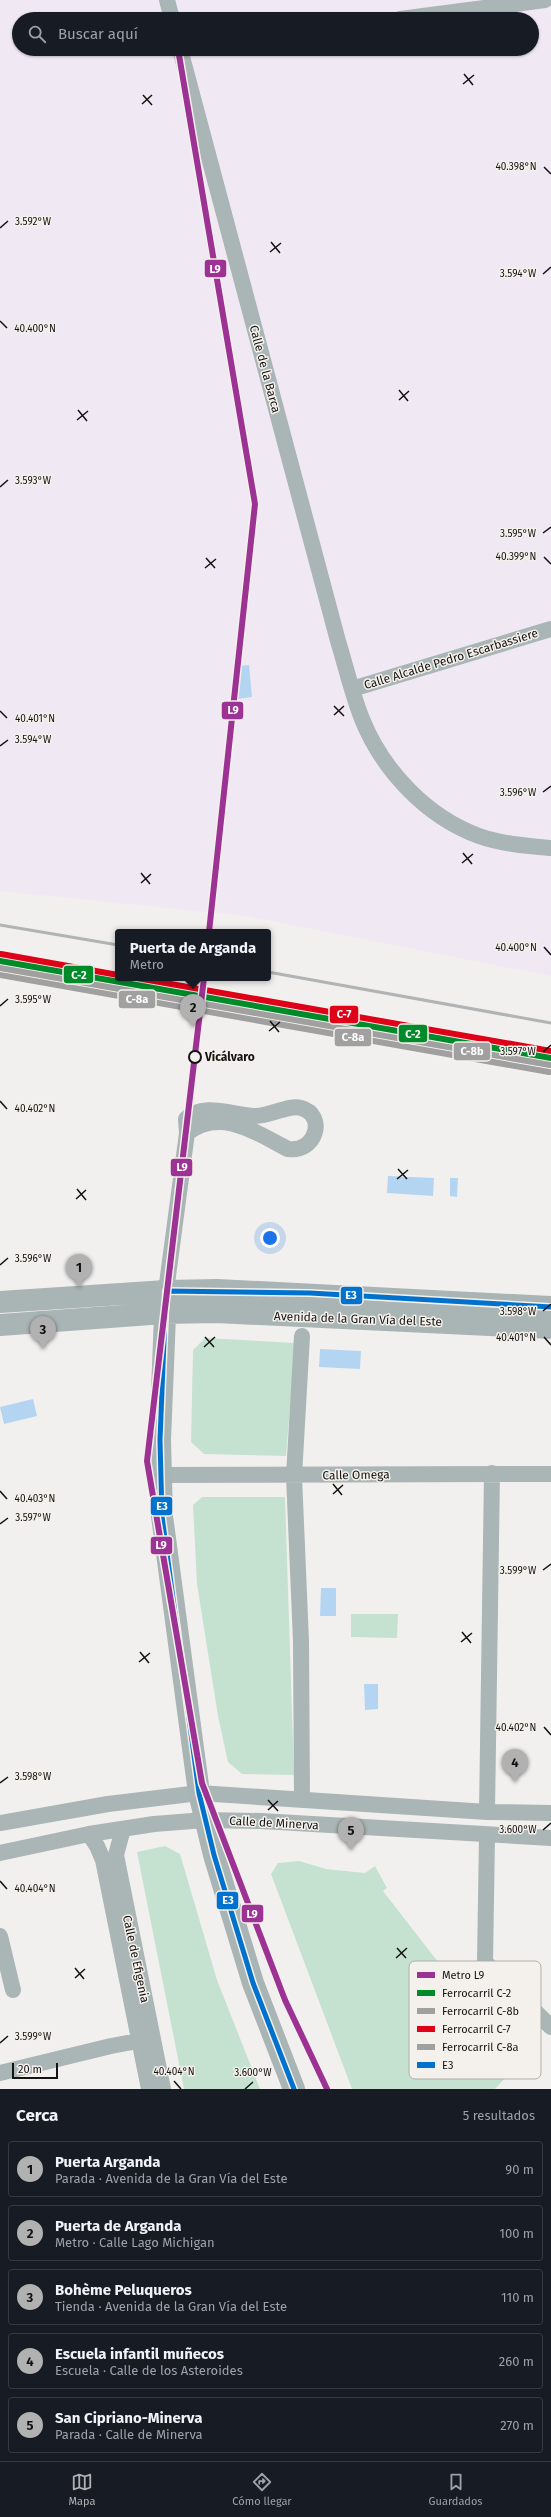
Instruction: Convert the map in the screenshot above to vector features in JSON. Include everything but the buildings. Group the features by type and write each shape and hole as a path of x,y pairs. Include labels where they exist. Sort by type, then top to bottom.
{"main road":[{"name":"Avenida de la Gran Vía del Este","path":"0,1302 166,1291 217,1290 282,1292 551,1308"},
{"path":"166,1291 164,1313 161,1475 164,1529 200,1793 205,1820 253,1983 294,2089"},
{"name":"Avenida de la Gran Vía del Este","path":"0,1325 164,1313 216,1312 551,1328"}],"street":[{"path":"167,0 170,12"},
{"path":"453,12 545,0"},
{"name":"Calle de la Barca","path":"182,56 352,688 367,731 387,764 402,782 438,816 480,836 524,846 551,848"},
{"name":"Calle Alcalde Pedro Escarbassiere","path":"352,688 551,629"},
{"path":"166,1291 187,1132 186,1119 191,1114 201,1110 255,1116 301,1108 308,1112 316,1124 314,1138 309,1144 294,1150 288,1149 246,1126 230,1122 209,1122 197,1125 187,1132"},
{"path":"302,1336 294,1476 301,1641 302,1800"},
{"path":"487,1812 492,1472"},
{"name":"Calle Omega","path":"161,1475 294,1476 492,1472 551,1474"},
{"name":"Calle de Minerva","path":"0,1823 108,1804 200,1793 487,1812 551,1813"},
{"name":"Calle de Minerva","path":"0,1853 89,1834 205,1820 261,1821 487,1836 551,1838"},
{"name":"Calle de Efigenia","path":"124,1829 116,1855 125,1935 145,2039 149,2089"},
{"name":"Calle de Efigenia","path":"89,1834 98,1846 103,1860 125,1935"},
{"path":"485,1961 487,1836"},
{"path":"0,1936 13,1990"},
{"path":"541,2017 551,2027"},
{"path":"0,2072 145,2039"},
{"name":"Calle de Efigenia","path":"145,2039 163,2089"}],"shaded area":[{"path":"0,0 551,0 551,976 247,916 0,891"}],"green space":[{"path":"205,1338 295,1343 286,1456 204,1454 191,1442 193,1350"},
{"path":"202,1497 285,1497 294,1775 242,1774 228,1762 218,1716 197,1584 193,1505"},
{"path":"351,1614 398,1614 397,1638 351,1637"},
{"path":"165,1846 180,1854 217,1980 260,2089 184,2089 137,1852"},
{"path":"299,1861 326,1869 365,1873 375,1866 387,1888 383,1891 437,1961 409,1961 409,2079 504,2079 495,2089 352,2089 271,1874 278,1863"}],"water":[{"path":"249,665 252,697 237,699 233,667"},
{"path":"388,1176 434,1178 433,1196 387,1193"},
{"path":"450,1178 458,1178 457,1197 450,1196"},
{"path":"320,1349 361,1351 360,1369 319,1367"},
{"path":"33,1399 37,1416 4,1424 0,1407"},
{"path":"321,1588 336,1588 336,1616 320,1616"},
{"path":"364,1684 378,1684 378,1709 365,1710"}],"railway":[{"path":"0,925 115,944"},
{"path":"271,973 551,1023"},
{"path":"0,976 551,1074"}],"metro line":[{"name":"L9","path":"179,56 255,504 209,929"},
{"name":"L9","path":"204,981 147,1461 202,1783 285,2000 327,2089"}],"rail line":[{"name":"C-7","path":"1,954 115,974"},
{"name":"C-2","path":"0,961 551,1058"},
{"name":"C-8b","path":"0,968 550,1065"},
{"name":"C-8a","path":"0,975 549,1072"},
{"name":"C-7","path":"154,981 551,1051"}],"transit line":[{"name":"E3","path":"294,2089 253,1983 214,1855 199,1793 162,1516 160,1440 166,1291 310,1293 551,1307"}],"place":[{"name":"Puerta de Arganda","path":"193,1027"},
{"name":"Vicálvaro","path":"195,1057"},
{"name":"Puerta Arganda","path":"79,1287"},
{"name":"Bohème Peluqueros","path":"43,1349"},
{"name":"Escuela infantil muñecos","path":"515,1782"},
{"name":"San Cipriano-Minerva","path":"351,1850"}]}
